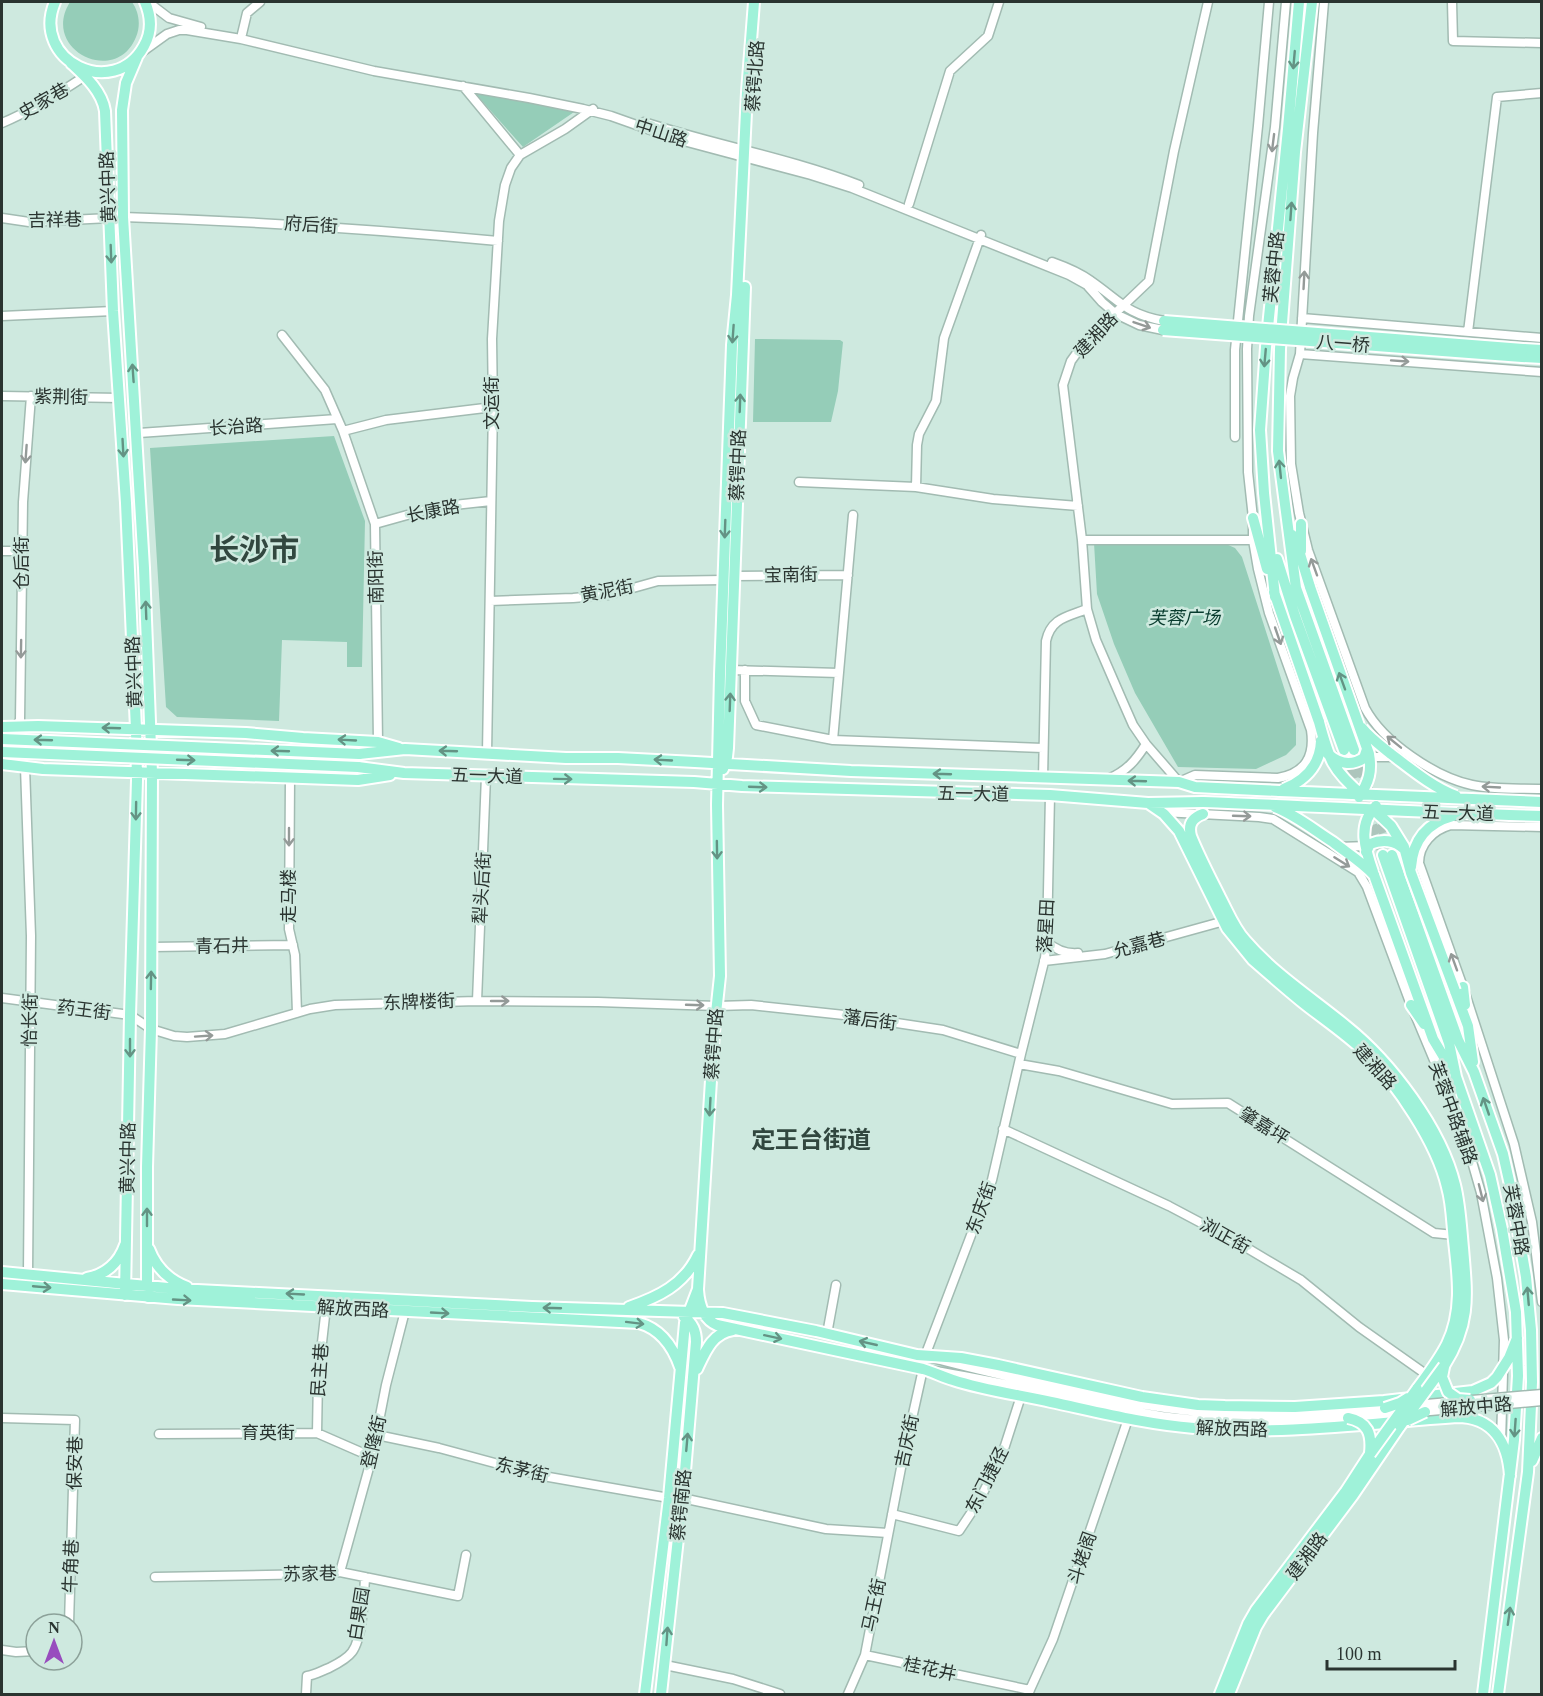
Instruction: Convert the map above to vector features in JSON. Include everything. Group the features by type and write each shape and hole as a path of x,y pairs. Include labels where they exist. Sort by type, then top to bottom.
{"main road":[{"name":"黄兴中路","path":"55,2 51,18 51,32 56,46 85,76 104,103 113,312 129,547 137,773 125,1289"},
{"name":"黄兴中路","path":"146,2 149,12 147,40 126,83 122,104 123,217 137,436 152,773 147,1291"},
{"name":"蔡锷北路","path":"746,154 754,2"},
{"name":"蔡锷北路","path":"746,154 761,2"},
{"name":"芙蓉中路","path":"1299,2 1262,396 1261,461 1269,533 1295,616 1349,750 1296,588 1278,451 1280,348 1295,152 1312,2"},
{"path":"71,63 91,72 108,72 123,67 137,57"},
{"name":"蔡锷中路","path":"723,735 731,670 746,154"},
{"name":"蔡锷中路","path":"687,1315 698,1289 720,976 717,780 721,763 727,757 723,735 723,580 733,328 738,296 746,154"},
{"name":"八一桥","path":"1164,326 1523,353"},
{"path":"1523,353 1542,350"},
{"path":"1523,353 1542,358"},
{"path":"1253,518 1275,597"},
{"path":"1300,554 1301,524"},
{"path":"1288,526 1300,554 1367,749 1371,771 1368,783 1358,797 1344,807"},
{"path":"1269,533 1275,597"},
{"name":"芙蓉中路","path":"1275,597 1334,767 1358,797 1374,808 1391,826 1404,849 1411,873 1459,989 1468,1026 1474,1072"},
{"path":"1356,719 1373,739 1407,766 1441,790 1462,799"},
{"path":"1280,791 1301,779 1316,763 1320,750 1319,722"},
{"name":"五一大道","path":"7,727 246,733 378,742 405,749"},
{"path":"695,762 711,752 723,735 734,754 743,762 752,765"},
{"name":"五一大道","path":"2,739 359,754 405,749 566,758 618,758 1179,783 1195,787 1331,792 1358,797 1399,796 1542,802"},
{"path":"1328,753 1337,761 1352,763 1364,758 1367,749"},
{"name":"五一大道","path":"2,752 358,767 404,773 694,782 717,780 867,791 1050,795 1148,803 1203,802 1542,816"},
{"name":"五一大道","path":"2,764 43,769 358,780 404,773"},
{"path":"694,782 707,789 717,814"},
{"path":"1374,808 1399,796"},
{"name":"建湘路","path":"1148,803 1170,818 1227,918 1243,938 1258,954 1372,1047 1411,1097 1441,1146 1455,1185 1463,1244 1467,1296 1460,1336 1444,1366 1353,1495 1263,1615 1229,1695"},
{"path":"1263,804 1281,809 1296,817 1362,863 1374,875"},
{"name":"芙蓉中路","path":"1374,808 1365,826 1366,852 1415,1003 1456,1077"},
{"name":"建湘路","path":"1203,814 1191,822 1191,836 1237,942 1253,960 1366,1053 1390,1082 1433,1149 1448,1187 1458,1279 1458,1310 1448,1343 1417,1389 1411,1410 1370,1454 1346,1491 1256,1611 1248,1624 1220,1695"},
{"path":"1411,873 1415,846 1425,830 1441,820 1460,814"},
{"path":"1366,852 1370,844 1380,841 1393,842 1404,849"},
{"name":"芙蓉中路","path":"1483,1695 1516,1414 1518,1376 1514,1293 1490,1175 1456,1077 1449,1043 1387,855 1458,1040 1474,1072 1503,1154 1526,1277 1532,1382 1528,1472 1498,1695"},
{"path":"81,1280 93,1277 110,1268 121,1254 126,1239"},
{"path":"147,1241 152,1257 164,1273 180,1284 196,1290"},
{"path":"622,1309 653,1298 676,1284 692,1266 700,1250"},
{"name":"解放西路","path":"2,1272 81,1280 125,1289"},
{"name":"解放西路","path":"2,1284 125,1289 326,1307 639,1323 653,1329 667,1342 681,1370"},
{"path":"698,1289 699,1301 704,1312"},
{"name":"解放西路","path":"147,1291 196,1290 532,1307 674,1311 687,1315 704,1312 735,1315 925,1356 970,1360 1170,1402 1261,1408 1326,1406 1473,1391 1491,1383 1504,1367 1517,1338"},
{"name":"解放西路","path":"704,1312 712,1323 923,1369 954,1381 1128,1419 1194,1428 1261,1431 1465,1417 1477,1419 1491,1427 1501,1442 1506,1452 1510,1476"},
{"name":"蔡锷南路","path":"645,1695 669,1498 687,1315"},
{"name":"蔡锷南路","path":"661,1695 682,1498 696,1335 687,1315"},
{"path":"693,1378 702,1357 713,1340 723,1332 736,1329"},
{"path":"1530,1330 1542,1349"},
{"path":"1444,1366 1442,1377 1448,1392 1458,1399 1470,1400"},
{"path":"1385,1408 1405,1401 1417,1389"},
{"path":"1348,1418 1360,1422 1368,1430 1371,1440 1370,1454"},
{"path":"1528,1472 1542,1438"}],"street":[{"name":"中山路","path":"146,2 179,22 593,109 746,154 852,188 1071,269 1091,281 1123,306 1164,326"},
{"path":"242,34 247,13 260,2"},
{"path":"909,204 950,71 988,36 999,2"},
{"name":"建湘路","path":"1179,783 1133,725 1096,640 1087,609 1082,540 1063,385 1071,361 1084,343 1149,281 1174,151 1208,2"},
{"path":"1235,437 1235,350 1269,2"},
{"path":"1179,783 1195,776 1278,778 1292,775 1310,756 1311,730 1269,612 1258,569 1253,540 1248,472 1249,316 1275,128 1286,2"},
{"path":"1324,2 1313,133 1300,354 1290,396 1291,464 1301,524 1308,550 1365,708 1381,730 1415,758 1469,785 1542,789"},
{"path":"1452,2 1453,41 1542,43"},
{"name":"中山路","path":"137,57 167,34 187,30 241,39 374,71 461,83"},
{"name":"史家巷","path":"2,123 52,97 85,76"},
{"path":"461,83 520,155 565,129 593,109"},
{"path":"1468,332 1497,97 1542,93"},
{"name":"中山路","path":"746,154 834,175 909,204 1070,275 1087,285 1102,303 1116,314 1139,325 1164,326"},
{"name":"文运街","path":"487,753 492,339 499,221 505,184 511,168 520,155"},
{"name":"府后街","path":"123,217 383,230 498,241"},
{"name":"吉祥巷","path":"2,218 29,222 110,218"},
{"path":"916,487 919,434 936,401 944,338 981,236"},
{"path":"2,316 113,312"},
{"path":"1302,318 1542,338"},
{"name":"南阳街","path":"282,335 325,390 343,431 375,524 378,742"},
{"path":"1300,354 1542,372"},
{"name":"紫荆街","path":"2,396 120,398"},
{"name":"仓后街","path":"7,727 20,720 21,551 31,396"},
{"path":"343,431 386,420 492,407"},
{"name":"长治路","path":"137,436 139,433 337,419"},
{"path":"800,482 916,487 993,499 1078,506"},
{"name":"长康路","path":"375,524 436,507 491,501"},
{"path":"833,740 853,514"},
{"path":"1082,540 1253,540"},
{"path":"2,551 21,551"},
{"name":"宝南街","path":"734,576 848,574"},
{"name":"黄泥街","path":"490,601 608,595 658,581 723,580"},
{"path":"1043,778 1046,641 1049,629 1057,621 1087,609"},
{"path":"731,670 839,673"},
{"path":"745,670 745,701 756,725 833,740 1043,748"},
{"path":"1105,780 1134,763 1146,744"},
{"path":"1310,756 1415,758"},
{"name":"怡长街","path":"25,767 30,900 28,1274"},
{"path":"1443,774 1443,827"},
{"path":"1292,775 1293,831"},
{"name":"犁头后街","path":"477,1001 486,776"},
{"name":"走马楼","path":"290,778 289,929 295,955 297,1013"},
{"name":"落星田","path":"1021,1054 1047,942 1050,795"},
{"name":"芙蓉中路辅路","path":"1162,812 1266,817 1293,831 1358,872 1367,887 1415,1003 1468,1149 1481,1193 1504,1340 1501,1442"},
{"path":"1542,827 1459,824 1443,827 1424,844 1419,857 1420,869 1459,989 1492,1073 1522,1174 1532,1222 1542,1302"},
{"path":"1319,847 1424,844"},
{"name":"允嘉巷","path":"1047,942 1065,952 1084,953 1227,918"},
{"name":"允嘉巷","path":"1044,960 1105,954 1227,918"},
{"name":"青石井","path":"152,947 293,945"},
{"name":"药王街","path":"2,998 130,1015"},
{"name":"东牌楼街","path":"130,1015 151,1029 174,1036 213,1036 335,1005 477,1001 717,1006"},
{"name":"藩后街","path":"717,1006 751,1005 784,1008 943,1030 1021,1054"},
{"name":"东庆街","path":"925,1356 992,1180 1021,1054"},
{"name":"肇嘉坪","path":"1019,1064 1059,1071 1172,1104 1228,1103 1434,1233 1454,1235"},
{"name":"浏正街","path":"1003,1129 1169,1206 1246,1248 1301,1280 1359,1326 1427,1375"},
{"path":"827,1334 836,1285"},
{"name":"民主巷","path":"317,1433 318,1378 326,1307"},
{"name":"登隆街","path":"340,1572 372,1456 386,1385 405,1311"},
{"name":"解放西路","path":"925,1356 995,1378 1129,1411 1168,1417 1260,1423 1348,1418 1411,1410"},
{"name":"解放西路","path":"923,1369 995,1378 1131,1403 1195,1412 1295,1415 1385,1408 1411,1410"},
{"name":"吉庆街","path":"892,1514 923,1369"},
{"name":"解放中路","path":"1411,1410 1470,1400 1542,1394"},
{"name":"东门捷径","path":"892,1514 959,1531 979,1501 1002,1455 1021,1396"},
{"name":"解放中路","path":"1411,1410 1542,1401"},
{"name":"保安巷","path":"2,1418 75,1420 74,1507"},
{"name":"斗姥阁","path":"1029,1692 1053,1639 1128,1419"},
{"name":"育英街","path":"159,1434 317,1433 372,1456"},
{"name":"东茅街","path":"377,1435 439,1448 543,1476 669,1498"},
{"path":"682,1498 826,1529 888,1533"},
{"name":"牛角巷","path":"70,1612 74,1507"},
{"name":"马王街","path":"849,1695 865,1654 892,1514"},
{"name":"苏家巷","path":"155,1577 306,1575 340,1572 458,1596 466,1556"},
{"name":"白果园","path":"306,1695 307,1676 314,1676 339,1663 352,1653 357,1641 365,1577"},
{"path":"2,1650 24,1652"},
{"name":"桂花井","path":"865,1654 1029,1692"},
{"path":"665,1665 733,1679 780,1695"}],"green space":[{"path":"70,2 132,2 138,14 139,23 136,37 126,52 113,59 98,61 84,56 72,47 65,35 63,19"},
{"path":"475,93 577,110 523,147"},
{"path":"755,339 840,340 843,342 838,391 831,422 753,422"},
{"path":"334,436 365,521 362,667 347,667 347,642 282,640 279,721 177,717 166,707 150,448"},
{"name":"芙蓉广场","path":"1094,543 1226,544 1235,548 1242,557 1296,725 1296,745 1286,755 1256,769 1178,767 1135,693 1114,644 1097,594"}],"tunnel":[{"path":"1355,753 1392,855"},
{"path":"1346,755 1383,855"}],"district":[{"name":"长沙市","path":"254,550"},
{"name":"定王台街道","path":"811,1140"}]}
